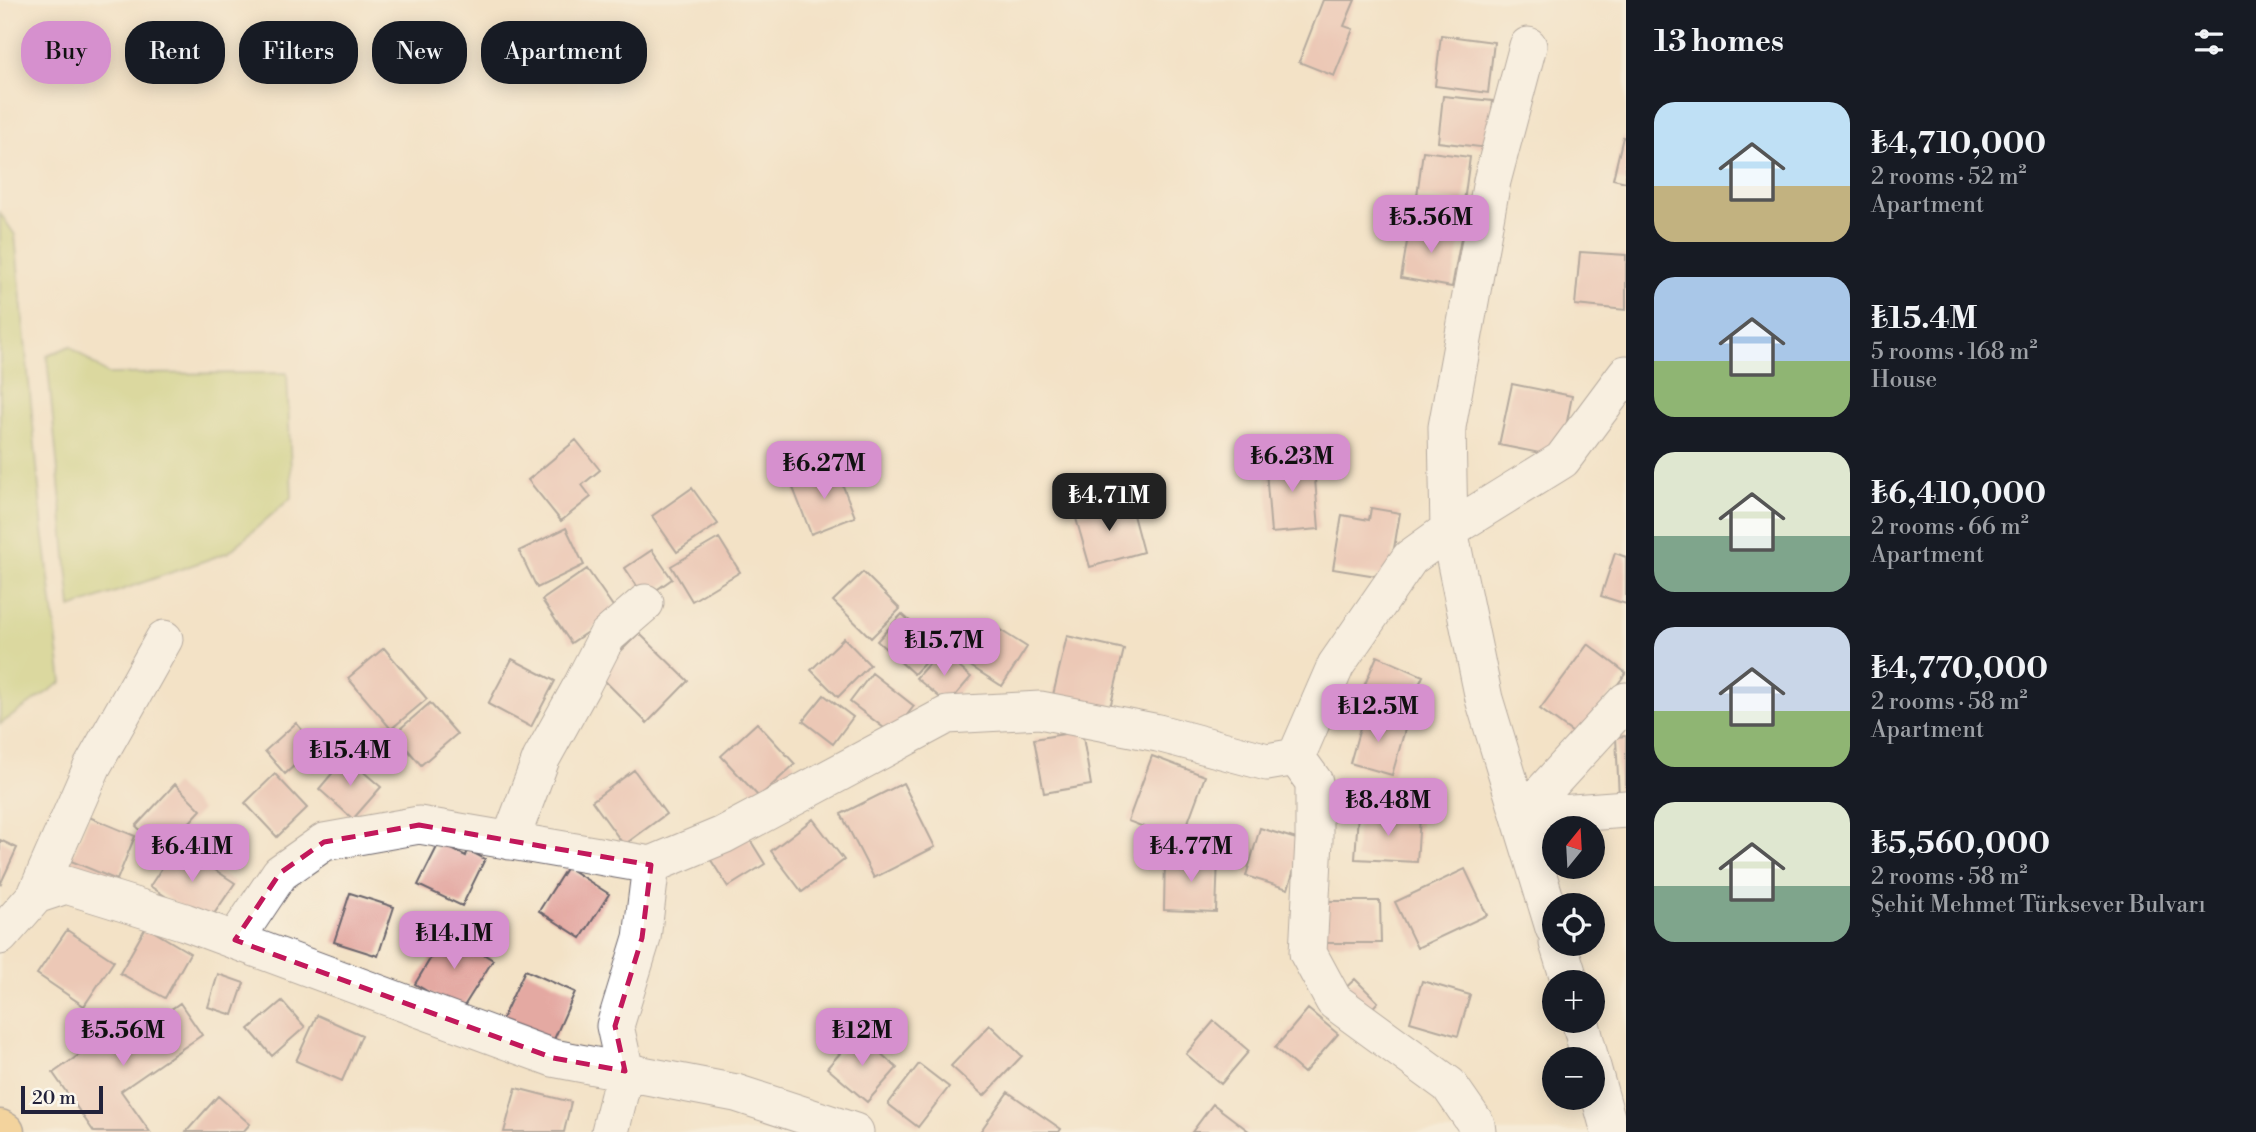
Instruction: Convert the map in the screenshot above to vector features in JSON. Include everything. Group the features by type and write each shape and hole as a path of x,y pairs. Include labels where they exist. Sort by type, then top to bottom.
{"highway":[{"path":"0,1129 5,1132"}],"street":[{"path":"1528,46 1492,181 1447,427 1449,530 1484,699 1543,893"},
{"path":"1296,757 1336,665 1410,558 1449,530 1562,460 1626,374"},
{"path":"510,841 541,759 607,636 645,603"},
{"path":"0,936 36,895 92,767 164,639"},
{"path":"1520,817 1626,701"},
{"path":"234,940 280,873 324,842 419,825 651,865 723,835 947,715 1040,710 1158,733 1267,762 1296,757"},
{"path":"1296,757 1314,782 1308,953 1334,1001 1449,1085 1476,1124 1477,1132"},
{"path":"1520,817 1626,809"},
{"path":"610,1132 625,1072 615,1026 642,938 651,865"},
{"path":"36,895 65,885 185,922 553,1058 736,1093 855,1132"},
{"path":"1604,1110 1610,1132"}],"highlighted area":[{"path":"419,825 651,865 642,938 615,1026 625,1071 553,1058 235,940 280,873 324,842"}],"green space":[{"path":"0,213 15,235 43,530 62,682 0,724"},
{"path":"70,346 107,374 287,373 292,497 229,552 71,608 47,356"}],"building":[{"path":"1323,0 1355,0 1344,26 1353,29 1334,76 1299,62"},
{"path":"1441,35 1494,42 1488,93 1435,86"},
{"path":"1443,96 1493,101 1488,148 1438,142"},
{"path":"1623,137 1626,138 1626,182 1613,179"},
{"path":"1423,151 1470,157 1464,202 1417,196"},
{"path":"1410,224 1462,233 1452,287 1401,278"},
{"path":"1580,252 1626,255 1626,310 1575,305"},
{"path":"1512,384 1572,396 1560,457 1499,445"},
{"path":"576,440 600,470 582,485 591,497 561,521 528,480"},
{"path":"1313,454 1319,529 1271,533 1265,458"},
{"path":"836,468 855,517 811,534 792,485"},
{"path":"692,488 718,524 677,552 652,516"},
{"path":"1129,500 1143,552 1090,567 1075,515"},
{"path":"1371,508 1400,513 1389,578 1333,569 1342,515 1369,520"},
{"path":"566,528 584,565 537,588 519,551"},
{"path":"719,538 740,572 692,601 671,566"},
{"path":"652,550 672,579 645,598 625,568"},
{"path":"1615,553 1626,557 1626,604 1601,596"},
{"path":"587,569 617,612 571,643 542,600"},
{"path":"863,572 900,609 871,638 833,601"},
{"path":"902,614 939,648 914,674 877,641"},
{"path":"986,621 1027,647 1002,686 961,660"},
{"path":"639,633 688,681 647,723 598,674"},
{"path":"1067,636 1124,649 1110,708 1053,695"},
{"path":"844,638 870,665 838,697 811,670"},
{"path":"1588,644 1626,673 1579,737 1540,709"},
{"path":"384,648 427,699 391,729 348,678"},
{"path":"940,651 971,677 948,704 916,678"},
{"path":"1377,656 1423,676 1404,719 1359,698"},
{"path":"512,659 555,681 531,727 488,704"},
{"path":"872,673 914,706 892,734 850,702"},
{"path":"824,695 853,717 833,744 803,721"},
{"path":"430,703 457,734 421,765 394,734"},
{"path":"1364,714 1406,726 1392,775 1350,763"},
{"path":"296,723 316,746 285,774 265,751"},
{"path":"757,723 795,764 759,797 721,756"},
{"path":"1082,731 1091,785 1044,793 1034,739"},
{"path":"1626,736 1626,796 1619,797 1616,737"},
{"path":"1152,756 1205,776 1181,841 1128,821"},
{"path":"346,757 381,787 353,819 319,789"},
{"path":"634,770 666,814 624,845 592,801"},
{"path":"275,774 307,808 277,837 245,803"},
{"path":"903,783 935,847 874,878 841,814"},
{"path":"175,784 201,810 163,851 136,826"},
{"path":"1358,814 1420,817 1417,862 1355,859"},
{"path":"89,817 135,836 117,880 71,861"},
{"path":"813,819 844,860 802,892 771,851"},
{"path":"1260,828 1303,841 1288,889 1246,876"},
{"path":"747,835 765,864 728,887 709,857"},
{"path":"0,840 17,848 0,885"},
{"path":"439,843 466,856 468,850 485,859 462,906 418,885"},
{"path":"177,845 235,883 207,924 150,886"},
{"path":"1165,856 1218,857 1216,912 1164,910"},
{"path":"567,867 609,894 581,938 539,911"},
{"path":"1465,869 1487,915 1417,948 1395,902"},
{"path":"350,893 394,907 378,956 334,942"},
{"path":"1321,901 1380,901 1381,943 1321,943"},
{"path":"146,927 190,953 165,998 120,973"},
{"path":"67,930 114,961 84,1006 37,974"},
{"path":"447,931 493,960 461,1011 415,984"},
{"path":"525,970 575,992 552,1044 501,1021"},
{"path":"218,974 244,983 233,1015 208,1007"},
{"path":"1355,979 1378,1002 1363,1018 1339,994"},
{"path":"1422,981 1470,995 1458,1036 1410,1022"},
{"path":"282,1001 305,1027 272,1056 249,1029"},
{"path":"180,1003 202,1035 121,1091 150,1132 94,1132 53,1073 138,1014 147,1026"},
{"path":"1308,1009 1338,1034 1304,1073 1275,1048"},
{"path":"317,1015 362,1035 342,1081 296,1061"},
{"path":"1214,1021 1249,1051 1221,1084 1186,1054"},
{"path":"990,1025 1022,1056 984,1096 951,1066"},
{"path":"858,1033 897,1068 867,1102 827,1068"},
{"path":"919,1064 949,1087 918,1127 888,1104"},
{"path":"516,1088 571,1102 564,1132 504,1132"},
{"path":"1008,1092 1061,1129 1059,1132 980,1132"},
{"path":"218,1096 250,1124 243,1132 186,1132"},
{"path":"1213,1104 1250,1132 1192,1132"}]}
